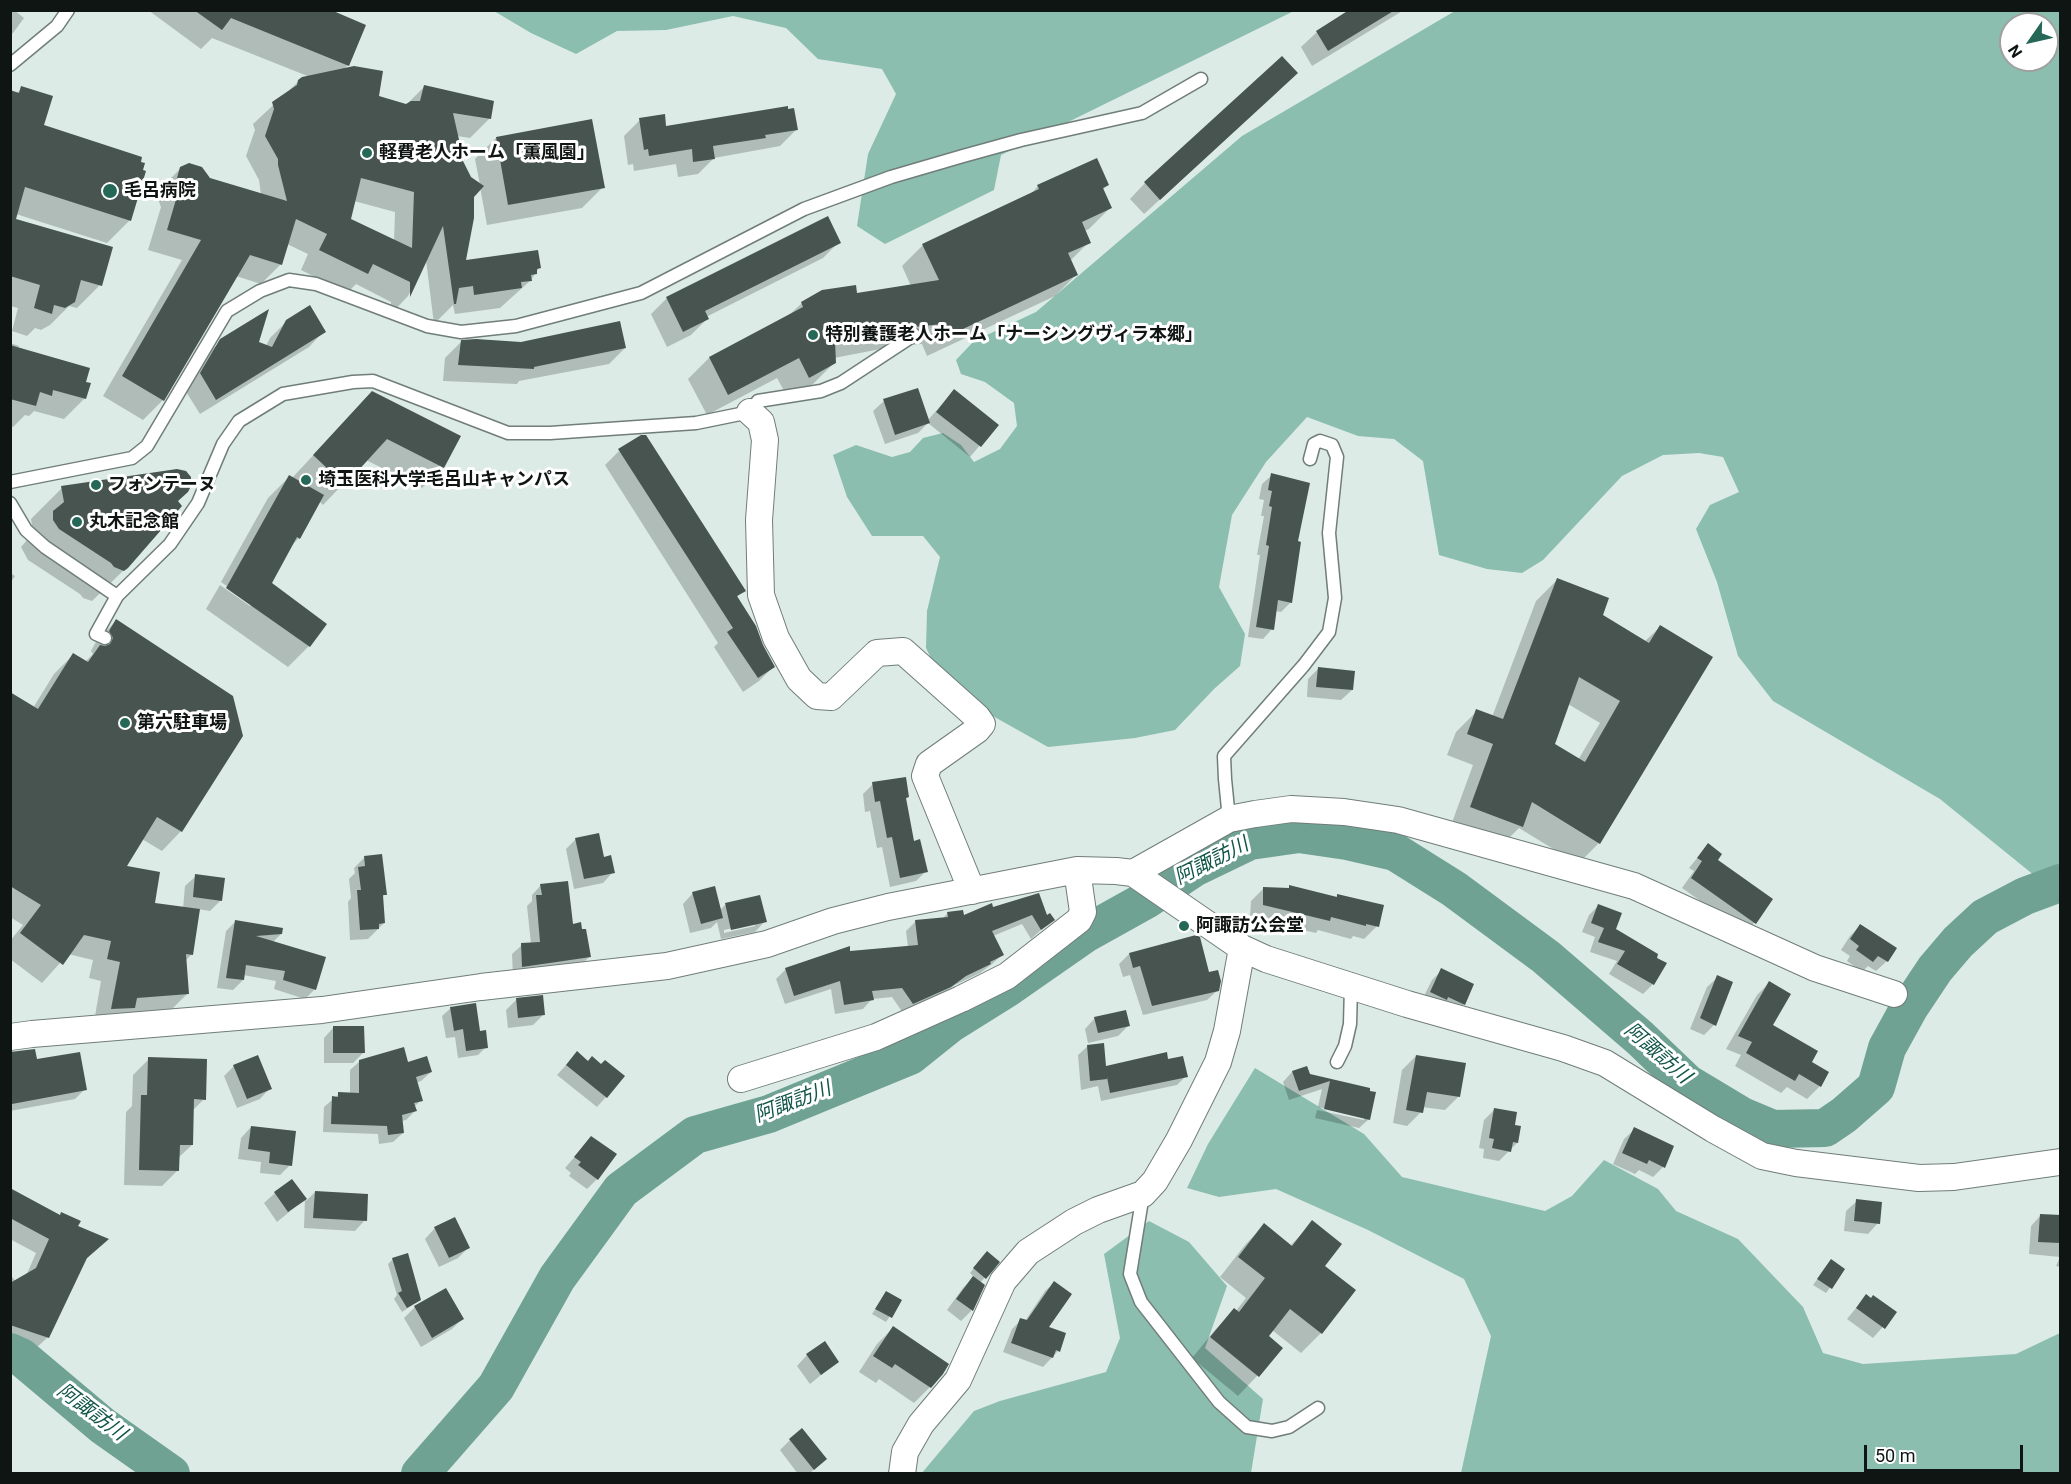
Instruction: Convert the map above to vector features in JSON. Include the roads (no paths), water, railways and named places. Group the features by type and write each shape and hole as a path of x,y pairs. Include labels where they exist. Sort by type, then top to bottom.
{"street":[{"path":"750,412 760,422 765,440 759,520 761,595 776,638 798,679 817,696 831,697 877,653 903,651 977,717 981,724 977,730 929,764 925,776 972,891"},
{"path":"1142,878 1229,819 1291,809 1398,820 1634,886 1815,968 1894,994"},
{"path":"741,1079 876,1037 962,999 1007,976 1079,920 1083,912 1077,870"},
{"path":"10,1037 322,1010 481,987 667,966 767,944 833,921 888,907 1077,870 1142,878 1242,948 1266,959 1351,987 1563,1048 1605,1063 1762,1156 1796,1163 1918,1178 1954,1177 2061,1162"},
{"path":"902,1473 905,1452 921,1424 958,1380 1003,1281 1029,1252 1074,1222 1098,1210 1143,1194 1155,1181 1179,1140 1218,1062 1227,1031 1242,948"}],"lane":[{"path":"10,65 57,26 68,10"},
{"path":"10,482 132,458 147,446 227,311 260,291 290,280 316,284 427,326 461,332 526,324 641,294 804,208 891,177 963,156 1021,140 1143,113 1200,79"},
{"path":"105,638 96,634 117,596 170,544 198,503 223,444 239,421 283,394 353,382 373,381 508,433 549,433 696,423 750,412 758,401 821,391 840,383 914,335"},
{"path":"1229,819 1224,756 1304,665 1329,632 1335,598 1329,533 1337,457 1332,445 1320,441 1314,444 1311,459"},
{"path":"10,503 26,530 45,547 117,596"},
{"path":"1337,1062 1345,1046 1350,1024 1351,987"},
{"path":"1143,1194 1130,1274 1141,1302 1220,1402 1247,1426 1272,1431 1289,1427 1318,1408"}],"waterway":[{"name":"阿諏訪川","path":"420,1474 496,1387 557,1278 621,1190 695,1135 769,1114 910,1056 950,1024 1006,989 1085,934 1146,900 1194,868 1250,841 1299,834 1347,841 1395,852 1454,889 1546,957 1640,1038 1687,1083 1742,1116 1773,1129 1825,1128 1844,1115 1876,1087 1887,1048 1909,1008 1935,969 1958,942 1985,917 2025,896 2060,883"},
{"name":"阿諏訪川","path":"10,1352 21,1357 103,1426 171,1474"}],"place":[{"name":"軽費老人ホーム「薫風園」","path":"367,153"},
{"name":"毛呂病院","path":"110,191"},
{"name":"特別養護老人ホーム「ナーシングヴィラ本郷」","path":"813,335"},
{"name":"埼玉医科大学毛呂山キャンパス","path":"306,480"},
{"name":"フォンテーヌ","path":"96,485"},
{"name":"丸木記念館","path":"77,522"},
{"name":"第六駐車場","path":"125,723"},
{"name":"阿諏訪公会堂","path":"1184,926"}]}
